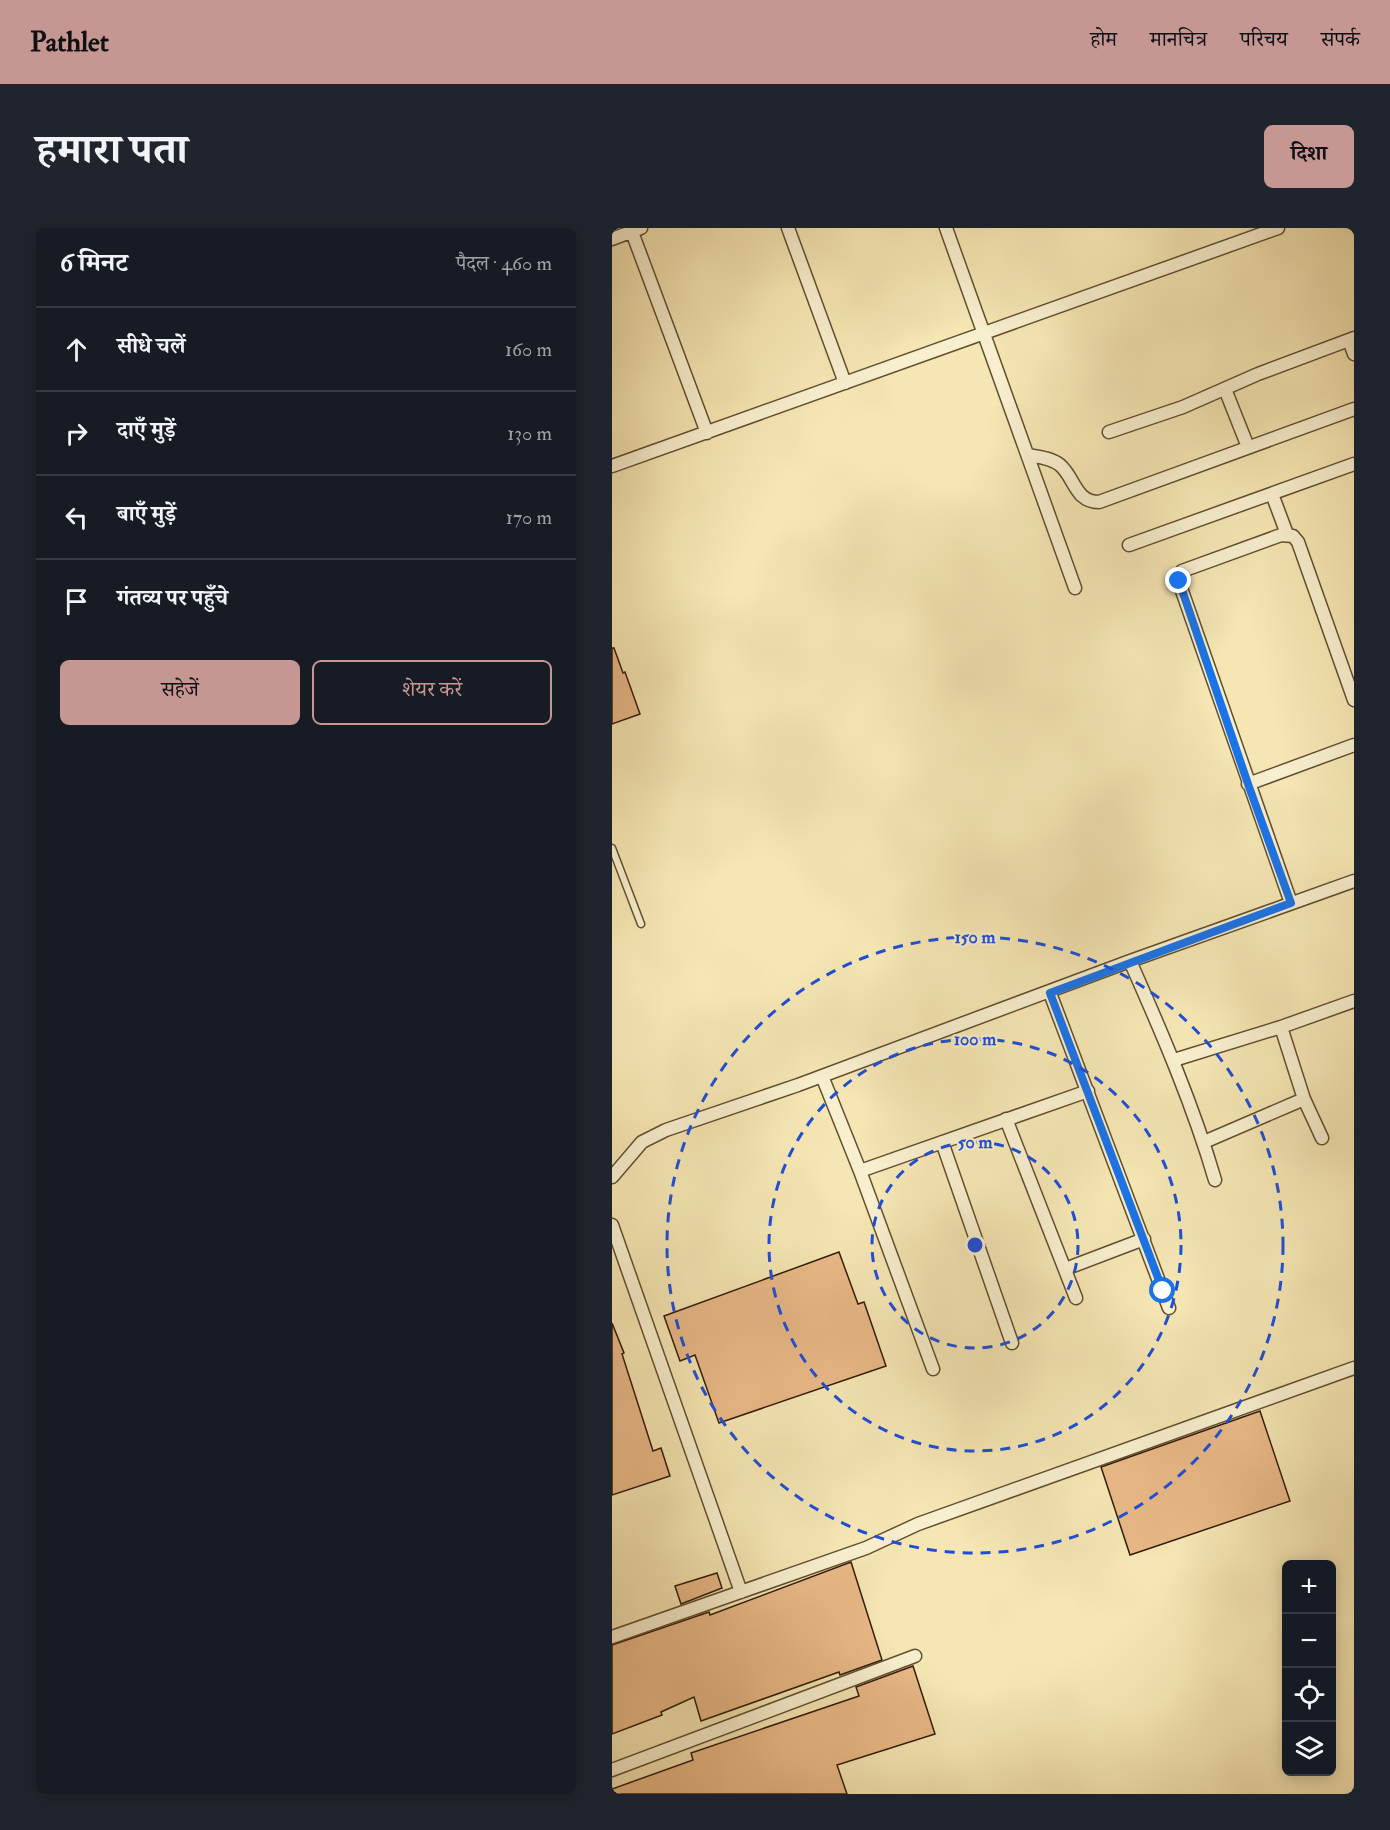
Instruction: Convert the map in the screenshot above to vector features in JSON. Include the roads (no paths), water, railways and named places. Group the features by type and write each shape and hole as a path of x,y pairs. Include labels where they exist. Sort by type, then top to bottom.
{"street":[{"path":"788,228 845,383"},
{"path":"946,228 1075,588"},
{"path":"612,465 1278,228"},
{"path":"612,239 636,230 707,433"},
{"path":"1109,432 1183,407 1284,363 1352,339 1354,354"},
{"path":"1225,389 1248,447"},
{"path":"1028,455 1052,460 1059,465 1083,498 1091,502 1099,502 1354,409"},
{"path":"1129,545 1354,464"},
{"path":"1272,494 1287,534"},
{"path":"1291,903 1181,588 1179,575 1186,568 1287,534 1293,536 1298,542 1354,700"},
{"path":"1248,784 1354,745"},
{"path":"612,1177 642,1142 666,1130 822,1077 1130,961 1354,881"},
{"path":"1130,961 1174,1060 1204,1142 1215,1180"},
{"path":"1050,993 1169,1308"},
{"path":"1174,1060 1281,1027 1354,1001"},
{"path":"1281,1027 1304,1100 1322,1138"},
{"path":"822,1077 860,1171 933,1369"},
{"path":"860,1171 1088,1091"},
{"path":"1204,1142 1304,1100"},
{"path":"1006,1119 1076,1298"},
{"path":"942,1142 1012,1343"},
{"path":"612,1225 741,1592"},
{"path":"1065,1269 1144,1239"},
{"path":"612,1637 866,1548 918,1524 1354,1368"},
{"path":"612,1770 915,1656"}],"lane":[{"path":"612,848 641,924"}]}
